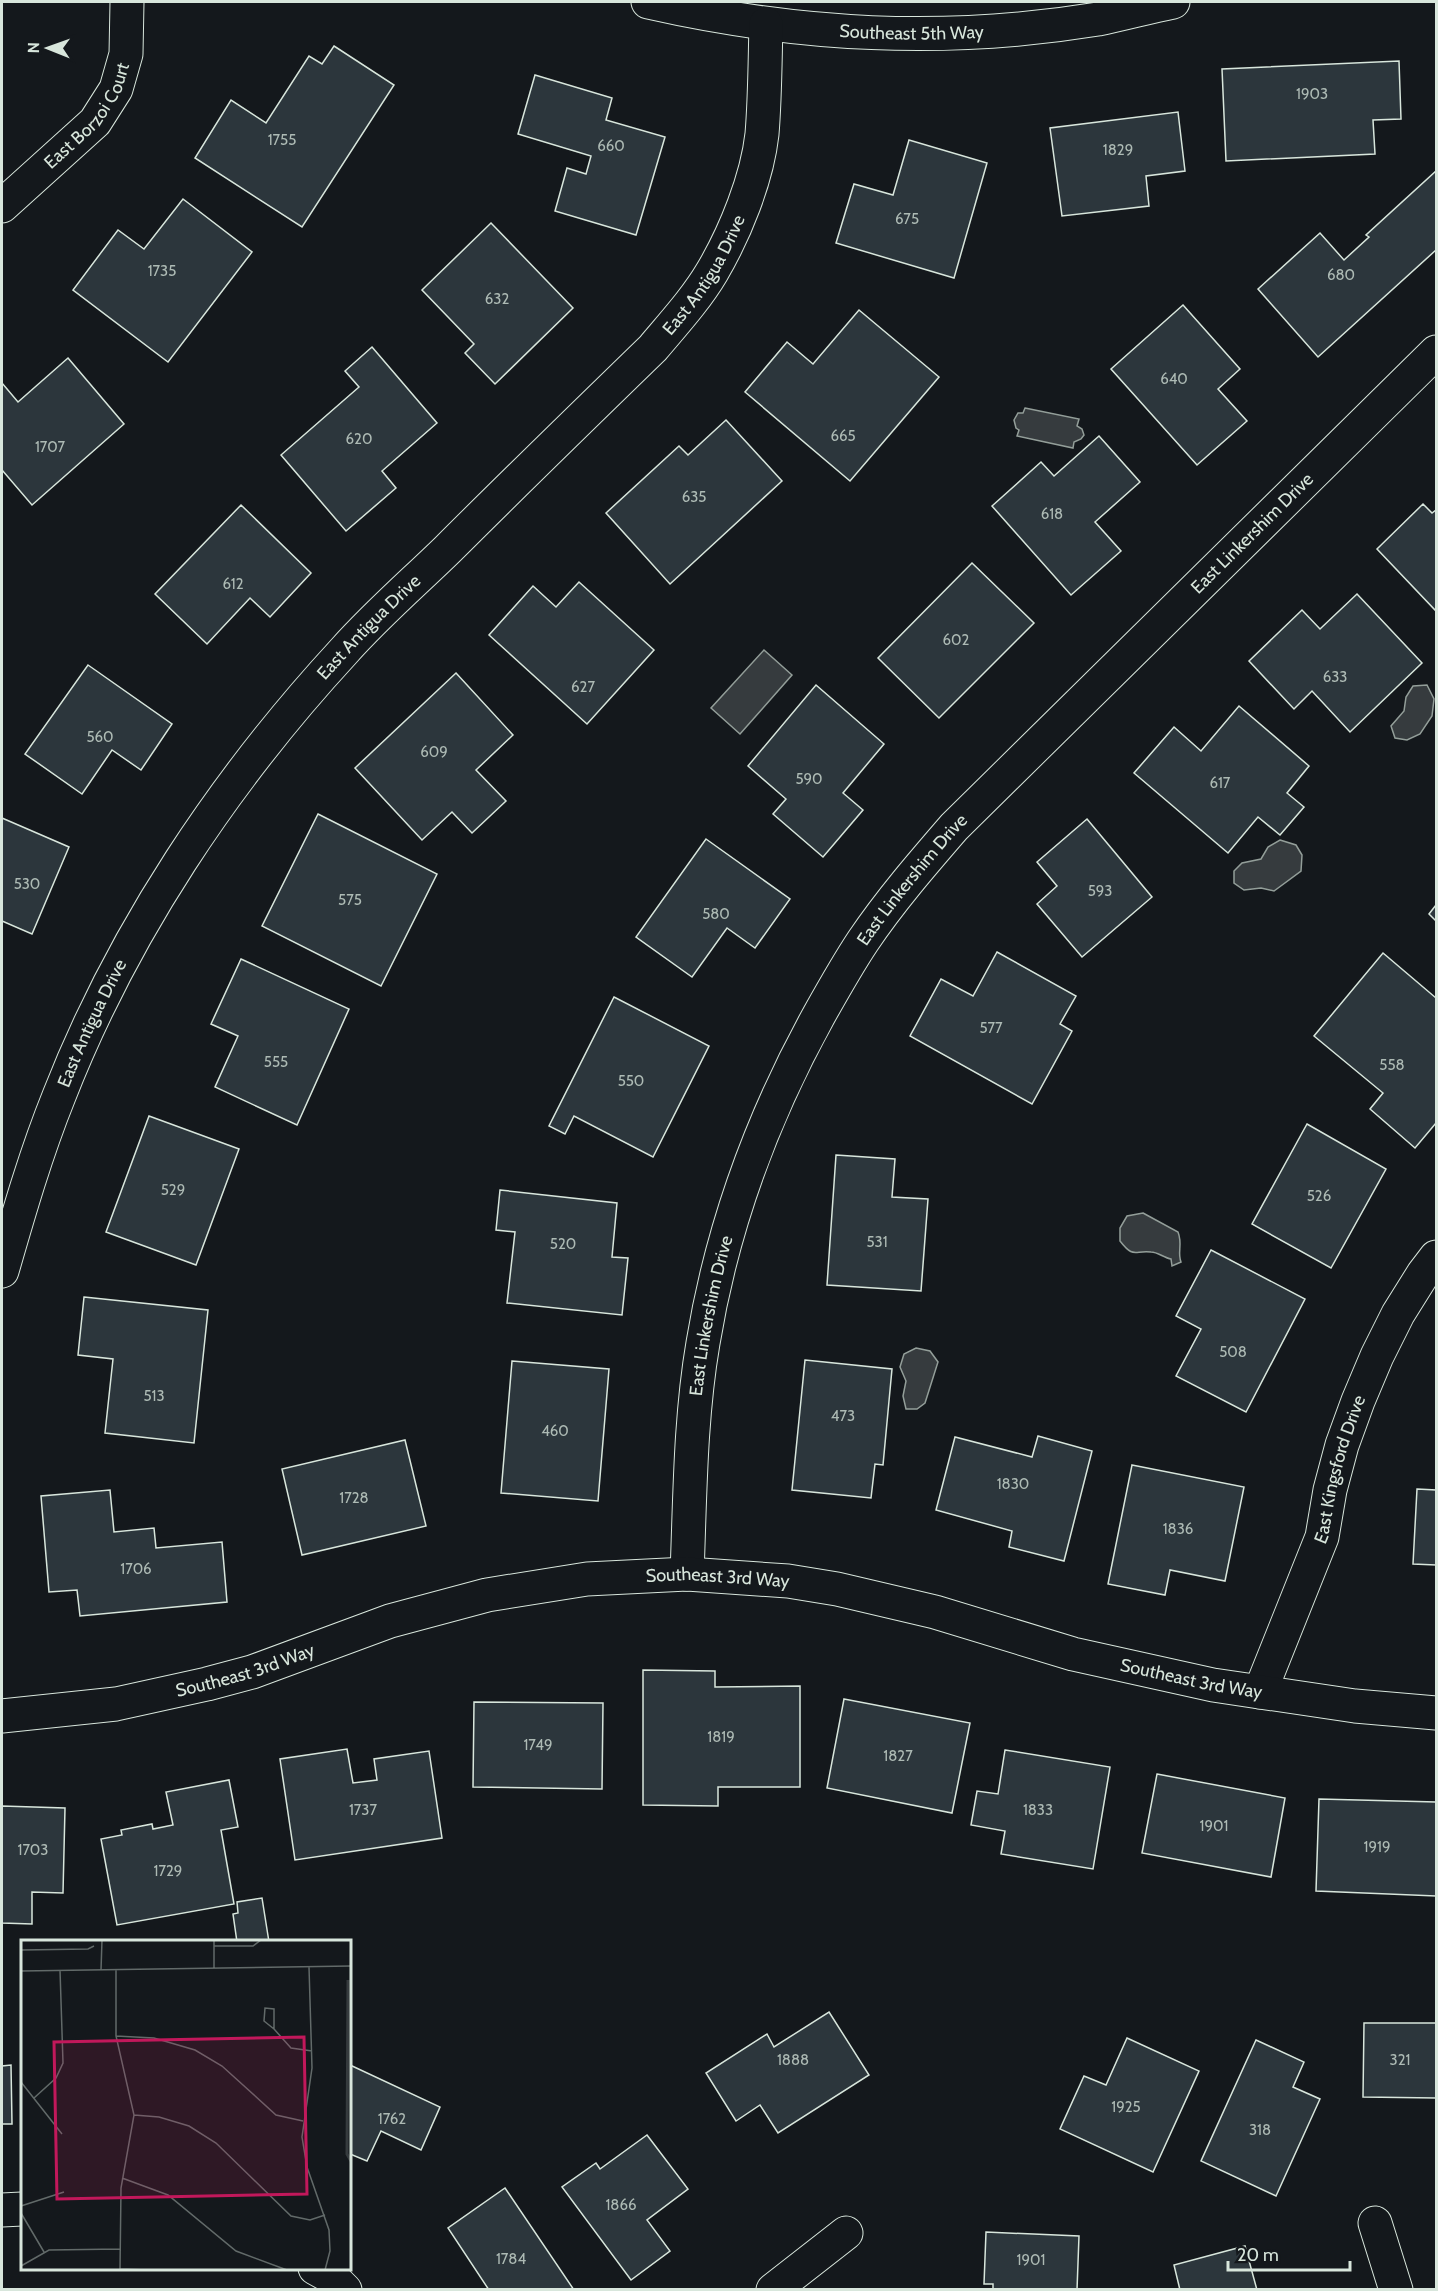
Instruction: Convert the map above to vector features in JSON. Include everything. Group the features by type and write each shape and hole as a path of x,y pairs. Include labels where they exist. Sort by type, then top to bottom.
{"street":[{"name":"East Borzoi Court","path":"2,206 95,122 116,89 126,54 127,2"},
{"name":"Southeast 5th Way","path":"648,2 766,24 814,30 909,35 1004,30 1099,18 1173,2"},
{"name":"East Antigua Drive","path":"2,1271 26,1187 59,1095 98,1007 143,922 200,832 250,762 344,650 653,348 712,272 734,228 751,184 761,136 766,24"},
{"name":"East Linkershim Drive","path":"687,1574 692,1440 703,1344 723,1249 752,1157 786,1077 837,983 863,941 922,864 954,827 1437,352"},
{"name":"East Kingsford Drive","path":"1260,1692 1322,1537 1336,1468 1358,1401 1398,1314 1423,1274 1437,1257"},
{"name":"Southeast 3rd Way","path":"2,1716 116,1704 207,1684 252,1672 390,1622 488,1595 587,1579 687,1574 788,1581 837,1589 935,1612 1073,1654 1213,1685 1355,1706 1437,1713"},
{"path":"2,2210 21,2209"},
{"path":"1375,2223 1396,2289"},
{"path":"773,2289 846,2233"},
{"path":"319,2270 333,2278 345,2289"}],"shaded area":[{"path":"1025,408 1079,419 1077,426 1082,429 1084,435 1074,442 1073,448 1017,436 1019,430 1014,420 1018,413 1023,413"},
{"path":"764,650 792,675 740,734 711,708"},
{"path":"1427,685 1434,699 1432,716 1420,734 1407,740 1395,738 1391,726 1404,711 1406,697 1413,686"},
{"path":"1280,840 1296,845 1302,855 1301,871 1274,891 1261,888 1244,890 1234,883 1234,871 1242,863 1261,859 1268,847"},
{"path":"1143,1213 1178,1232 1181,1262 1172,1266 1171,1259 1154,1252 1131,1252 1120,1241 1120,1228 1127,1216"},
{"path":"916,1348 930,1351 938,1362 925,1403 917,1409 906,1409 903,1396 906,1381 900,1367 904,1354"}],"building":[{"path":"334,46 394,85 302,227 195,158 231,100 266,123 309,56 322,64"},
{"path":"1399,61 1401,119 1373,120 1375,154 1226,161 1222,69"},
{"path":"535,75 612,98 606,120 665,137 636,235 555,211 567,168 586,174 591,156 518,134"},
{"path":"1178,112 1185,171 1146,176 1149,206 1062,216 1050,128"},
{"path":"909,140 987,163 954,278 836,243 854,184 893,195"},
{"path":"1436,171 1436,250 1318,357 1258,289 1320,233 1344,260 1369,237 1366,235"},
{"path":"183,199 252,252 168,362 73,290 118,230 144,249"},
{"path":"491,223 573,308 495,384 465,353 474,344 422,290"},
{"path":"1183,305 1240,369 1218,389 1247,421 1197,465 1111,369"},
{"path":"859,310 939,377 850,481 745,392 787,342 813,364"},
{"path":"372,347 437,423 382,471 396,488 346,531 281,455 359,387 345,371"},
{"path":"68,358 124,424 32,505 2,470 2,383 18,402"},
{"path":"726,420 782,481 670,584 606,513 679,446 688,455"},
{"path":"1099,436 1140,482 1095,522 1121,551 1071,595 992,506 1041,462 1054,476"},
{"path":"1423,504 1432,513 1436,510 1436,611 1377,549"},
{"path":"241,505 311,573 270,617 250,598 207,644 155,594"},
{"path":"972,563 1034,623 939,718 878,658"},
{"path":"579,582 654,650 587,724 489,635 533,586 556,607"},
{"path":"1357,594 1422,663 1350,732 1312,691 1294,709 1249,661 1302,610 1320,629"},
{"path":"88,665 172,724 141,770 112,750 82,794 25,754"},
{"path":"456,673 513,735 476,770 506,801 472,833 452,812 422,840 355,768"},
{"path":"816,685 884,744 843,793 863,810 823,857 773,814 786,799 748,766"},
{"path":"1239,706 1309,766 1287,793 1304,807 1280,835 1258,817 1228,853 1134,773 1174,727 1201,751"},
{"path":"318,814 437,874 381,986 262,926"},
{"path":"2,818 69,847 32,934 2,921"},
{"path":"1087,819 1152,897 1082,957 1037,904 1057,886 1037,862"},
{"path":"706,839 790,899 755,948 727,928 692,977 636,937"},
{"path":"1436,905 1436,921 1429,914"},
{"path":"997,952 1076,996 1060,1024 1072,1031 1032,1104 910,1036 941,979 973,996"},
{"path":"1383,953 1436,998 1436,1123 1415,1148 1370,1109 1383,1093 1314,1036"},
{"path":"241,959 349,1009 297,1125 215,1087 238,1036 211,1024"},
{"path":"614,997 709,1046 653,1157 574,1116 565,1134 549,1126"},
{"path":"149,1116 239,1149 196,1265 106,1232"},
{"path":"1307,1124 1386,1169 1331,1268 1252,1224"},
{"path":"836,1155 895,1159 892,1197 928,1199 921,1291 827,1285"},
{"path":"500,1190 617,1203 612,1257 628,1258 622,1315 507,1303 515,1232 496,1230"},
{"path":"1211,1250 1305,1299 1246,1412 1176,1376 1201,1329 1176,1316"},
{"path":"84,1297 208,1310 194,1443 105,1433 113,1359 78,1355"},
{"path":"805,1360 892,1369 883,1465 875,1464 871,1498 792,1490"},
{"path":"512,1361 609,1369 598,1501 501,1493"},
{"path":"1038,1436 1092,1451 1064,1561 1009,1547 1012,1531 936,1510 955,1437 1032,1457"},
{"path":"405,1440 426,1526 302,1555 282,1469"},
{"path":"1132,1465 1244,1487 1225,1581 1170,1570 1165,1595 1108,1584"},
{"path":"1417,1489 1436,1490 1436,1565 1413,1564"},
{"path":"110,1490 114,1532 154,1528 156,1548 222,1542 227,1602 80,1616 77,1590 49,1592 41,1496"},
{"path":"643,1670 715,1671 715,1687 800,1686 800,1787 718,1787 718,1806 643,1805"},
{"path":"844,1699 970,1723 952,1813 827,1788"},
{"path":"474,1702 603,1703 602,1789 473,1787"},
{"path":"347,1749 353,1783 377,1780 374,1759 429,1751 442,1838 295,1860 280,1759"},
{"path":"1005,1750 1110,1767 1093,1869 1001,1854 1005,1831 971,1825 977,1791 998,1794"},
{"path":"1157,1774 1285,1798 1271,1877 1142,1853"},
{"path":"229,1780 238,1827 221,1830 234,1904 117,1925 101,1839 122,1835 121,1830 152,1824 153,1829 173,1825 166,1792"},
{"path":"1319,1799 1436,1802 1436,1896 1316,1891"},
{"path":"2,1806 65,1808 63,1893 32,1892 32,1924 2,1923"},
{"path":"262,1898 269,1940 237,1940 233,1914 238,1913 237,1902"},
{"path":"829,2012 869,2075 778,2133 760,2105 736,2121 706,2073 767,2034 774,2047"},
{"path":"1364,2023 1436,2023 1436,2098 1363,2097"},
{"path":"1127,2038 1199,2071 1153,2172 1060,2129 1084,2076 1106,2085"},
{"path":"1256,2040 1304,2062 1293,2087 1320,2099 1276,2196 1201,2161"},
{"path":"11,2065 12,2124 2,2124 2,2066"},
{"path":"351,2065 440,2107 421,2150 381,2131 367,2161 351,2154"},
{"path":"647,2135 688,2189 647,2220 670,2251 631,2280 562,2187 596,2163 600,2169"},
{"path":"505,2188 574,2290 489,2290 448,2228"},
{"path":"986,2232 1079,2236 1077,2290 993,2290 993,2284 984,2284"},
{"path":"1245,2246 1257,2290 1180,2290 1174,2265"}]}
